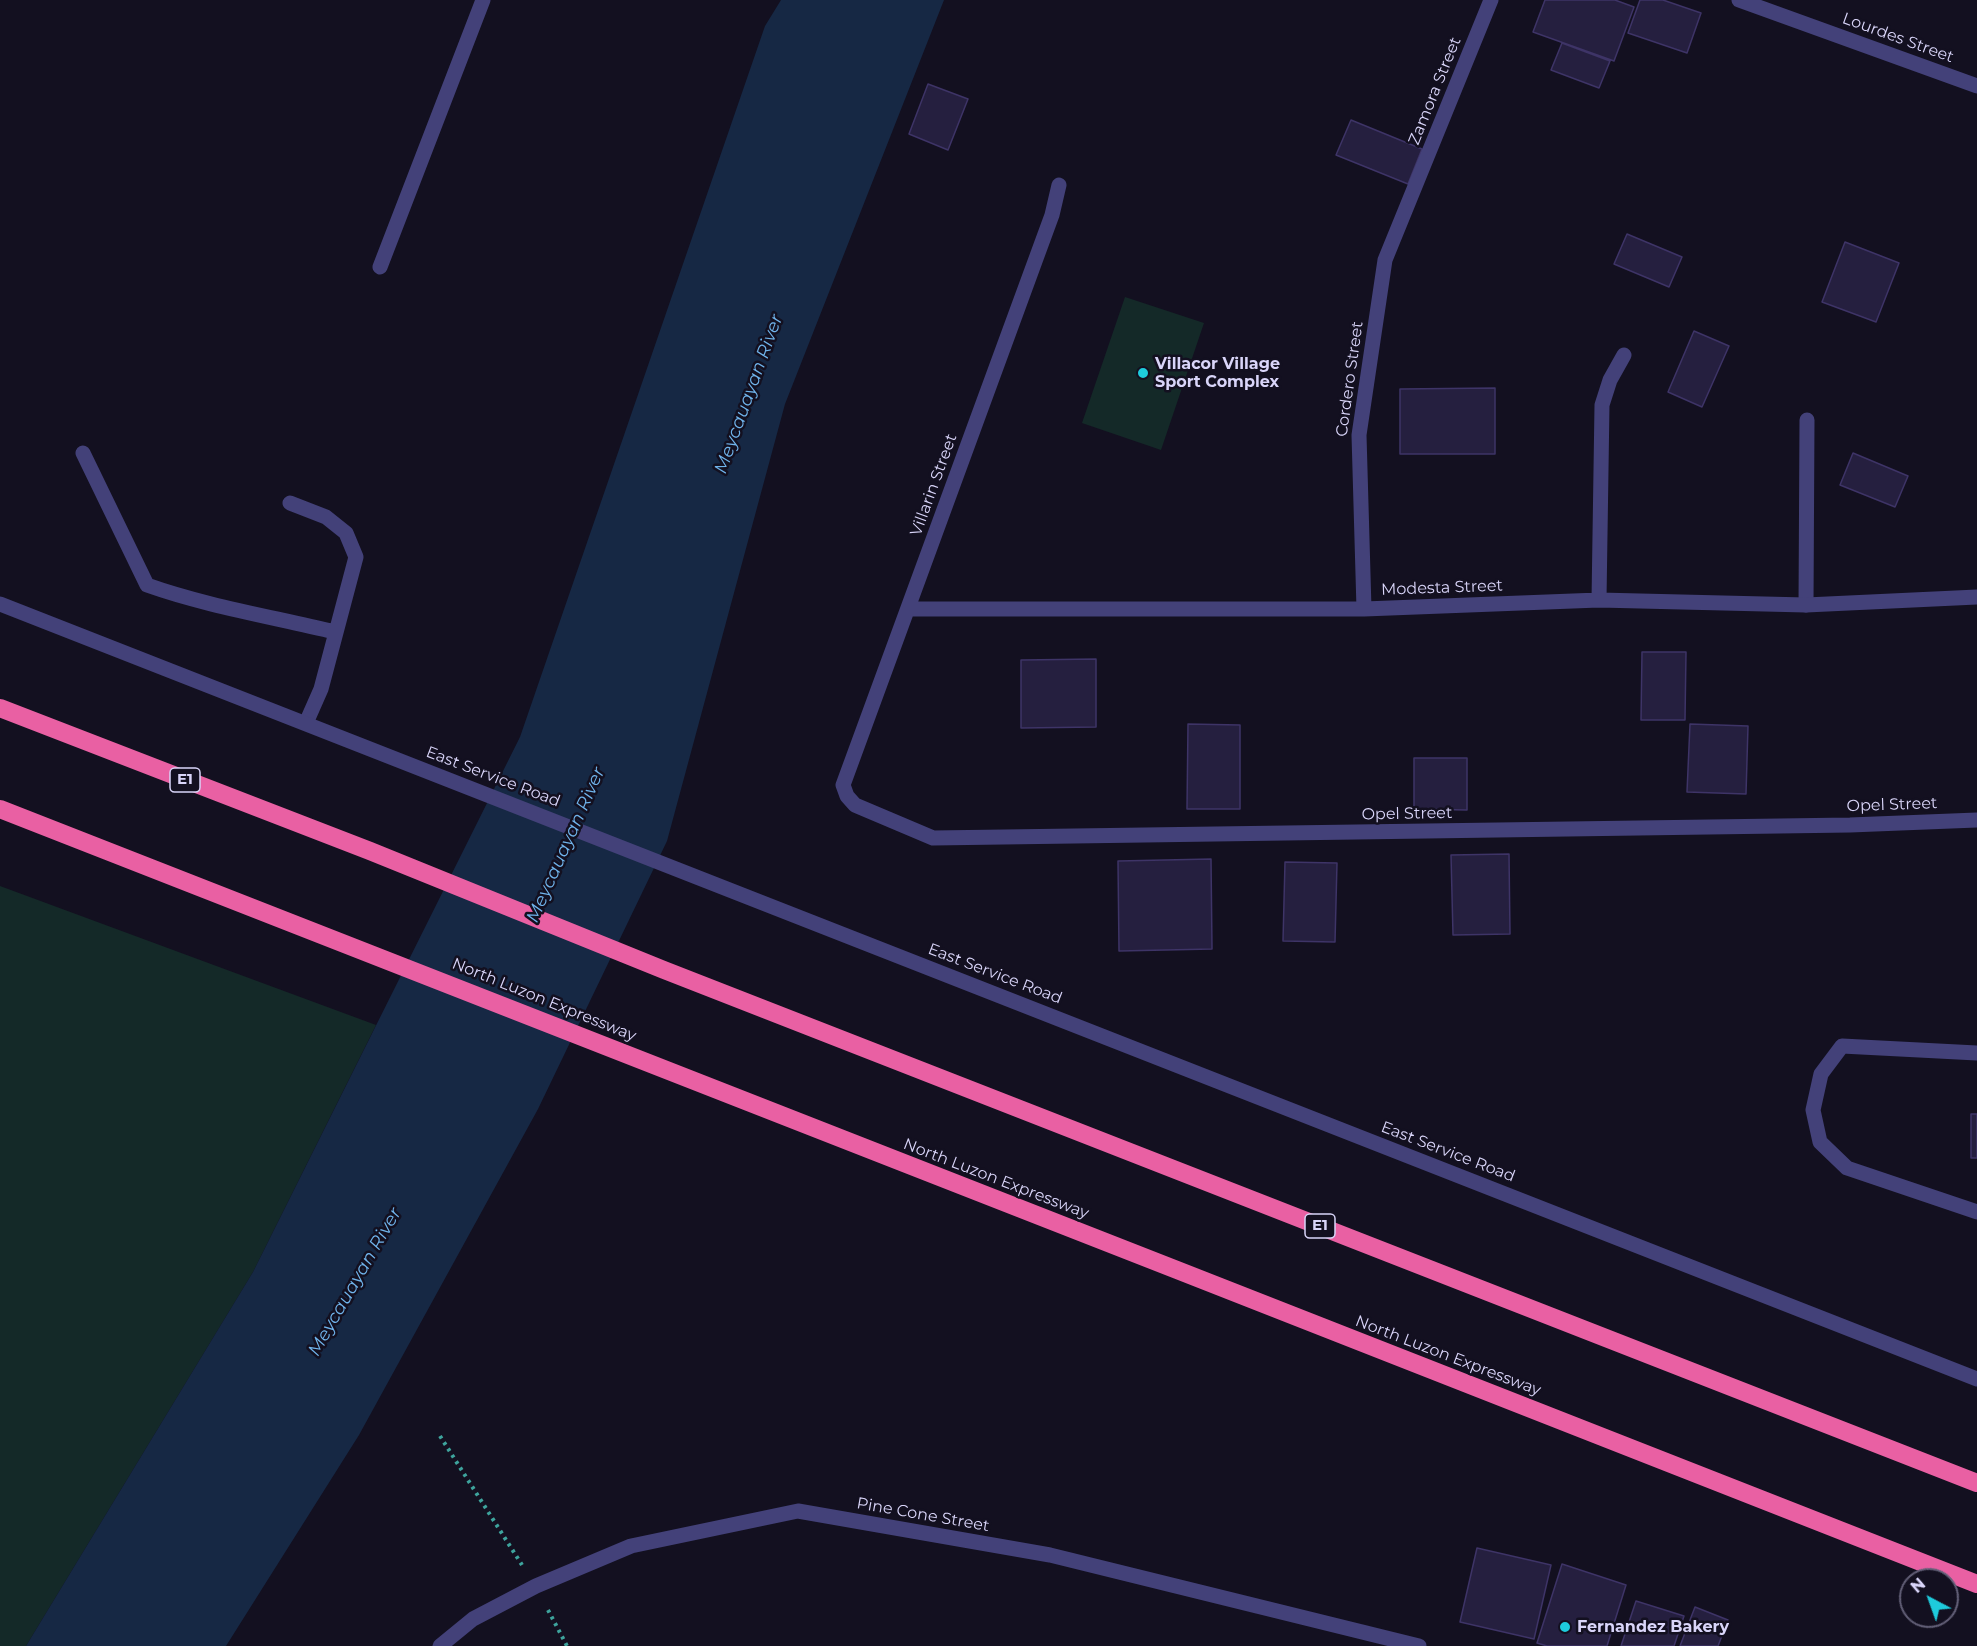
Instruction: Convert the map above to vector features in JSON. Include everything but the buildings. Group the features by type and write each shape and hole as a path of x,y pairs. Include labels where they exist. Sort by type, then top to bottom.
{"highway":[{"name":"E1","path":"0,708 370,851 664,970 1977,1483"},
{"name":"North Luzon Expressway","path":"0,809 325,934 1977,1584"}],"street":[{"path":"380,267 483,0"},
{"name":"Zamora Street","path":"1412,195 1491,0"},
{"name":"Lourdes Street","path":"1739,0 1977,86"},
{"name":"Villarin Street","path":"847,796 843,785 1052,215 1059,185"},
{"name":"Cordero Street","path":"1364,609 1359,435 1385,260 1412,195"},
{"path":"1599,600 1602,405 1610,380 1624,355"},
{"path":"1806,605 1807,420"},
{"path":"83,453 147,585 187,599 216,603 335,632"},
{"path":"290,502 326,517 346,533 356,557 321,689 306,723"},
{"name":"Modesta Street","path":"908,609 1364,609 1599,600 1806,605 1977,597"},
{"name":"East Service Road","path":"0,604 1977,1379"},
{"name":"Opel Street","path":"847,796 855,805 933,838 1850,825 1977,820"},
{"path":"1977,1053 1842,1046 1821,1074 1814,1110 1820,1142 1847,1168 1977,1212"},
{"name":"Pine Cone Street","path":"440,1646 473,1619 536,1586 631,1546 798,1511 1050,1555 1419,1646"}],"path":[{"path":"441,1436 536,1586 567,1646"}],"green space":[{"name":"Villacor Village Sport Complex","path":"1125,297 1204,323 1161,450 1082,423"},
{"path":"0,886 376,1025 253,1272 26,1646 0,1646"}],"water":[{"name":"Meycauayan River","path":"781,0 944,0 785,404 667,841 538,1109 359,1435 226,1646 26,1646 253,1272 520,737 765,26"}],"place":[{"name":"Villacor Village Sport Complex","path":"1143,373"},
{"name":"Fernandez Bakery","path":"1565,1627"}]}
